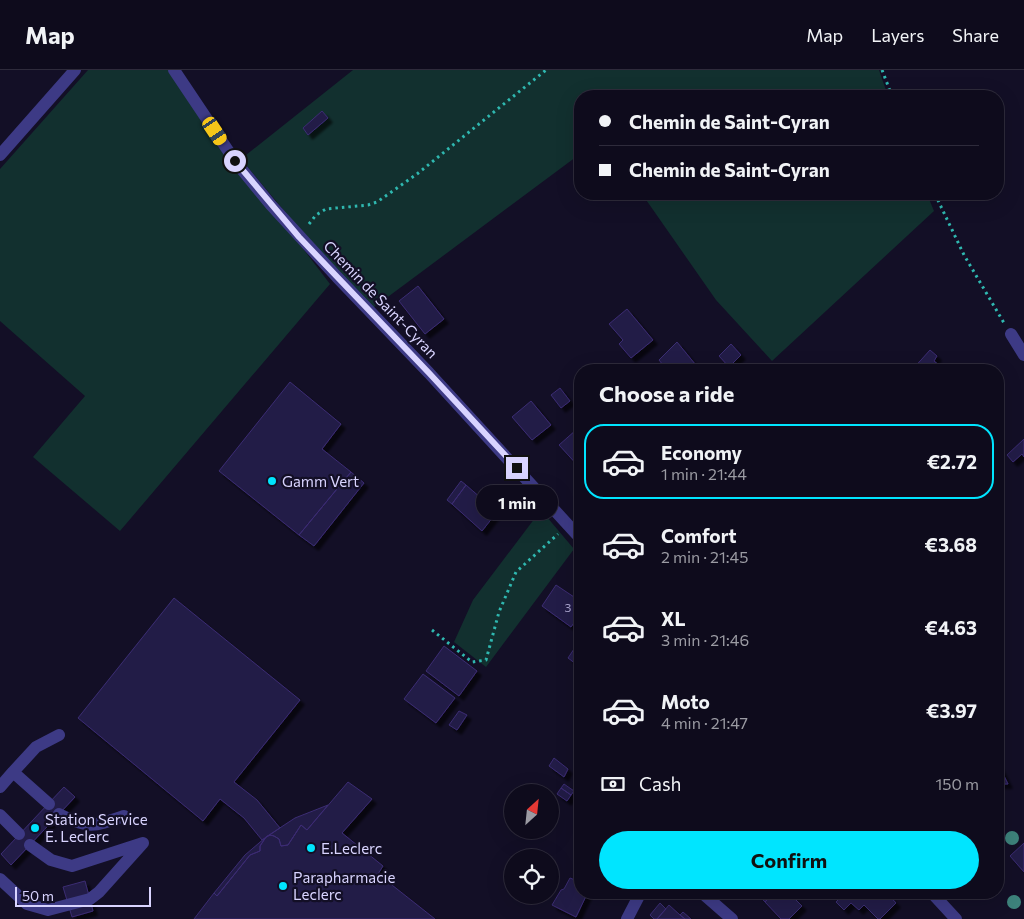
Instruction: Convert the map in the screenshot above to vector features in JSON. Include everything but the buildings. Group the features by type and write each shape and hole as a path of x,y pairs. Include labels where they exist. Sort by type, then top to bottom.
{"street":[{"path":"0,155 75,70"},
{"name":"Chemin de Saint-Cyran","path":"174,70 235,161 299,237 429,373 574,532"},
{"path":"1011,334 1024,355"},
{"path":"0,786 36,747 59,735"},
{"path":"13,772 49,804"},
{"path":"60,814 76,822 91,826 124,816"},
{"path":"0,815 19,834"},
{"path":"0,879 27,904 48,910 90,899 99,892 143,843 72,866 51,860 30,845"},
{"path":"627,919 637,899"},
{"path":"709,899 732,919"},
{"path":"937,899 956,919"}],"path":[{"path":"299,237 316,215 326,209 368,205 377,202 417,174 546,70"},
{"path":"882,70 890,90"},
{"path":"938,200 964,255 1011,334"},
{"path":"432,630 472,662 486,660 499,612 516,572 568,525"}],"green space":[{"path":"88,70 170,70 330,284 120,531 33,457 85,396 0,321 0,169"},
{"path":"353,70 879,70 886,90 574,90 574,158 373,308 291,219 241,159"},
{"path":"646,200 929,200 934,211 772,361 716,300"},
{"path":"541,510 574,549 486,667 454,642 473,600"}],"place":[{"name":"Gamm Vert","path":"272,481"},
{"name":"Station Service E. Leclerc","path":"35,828"},
{"name":"E.Leclerc","path":"311,848"},
{"name":"Parapharmacie Leclerc","path":"283,886"}],"route":[{"path":"235,161 299,237 517,468"}]}
